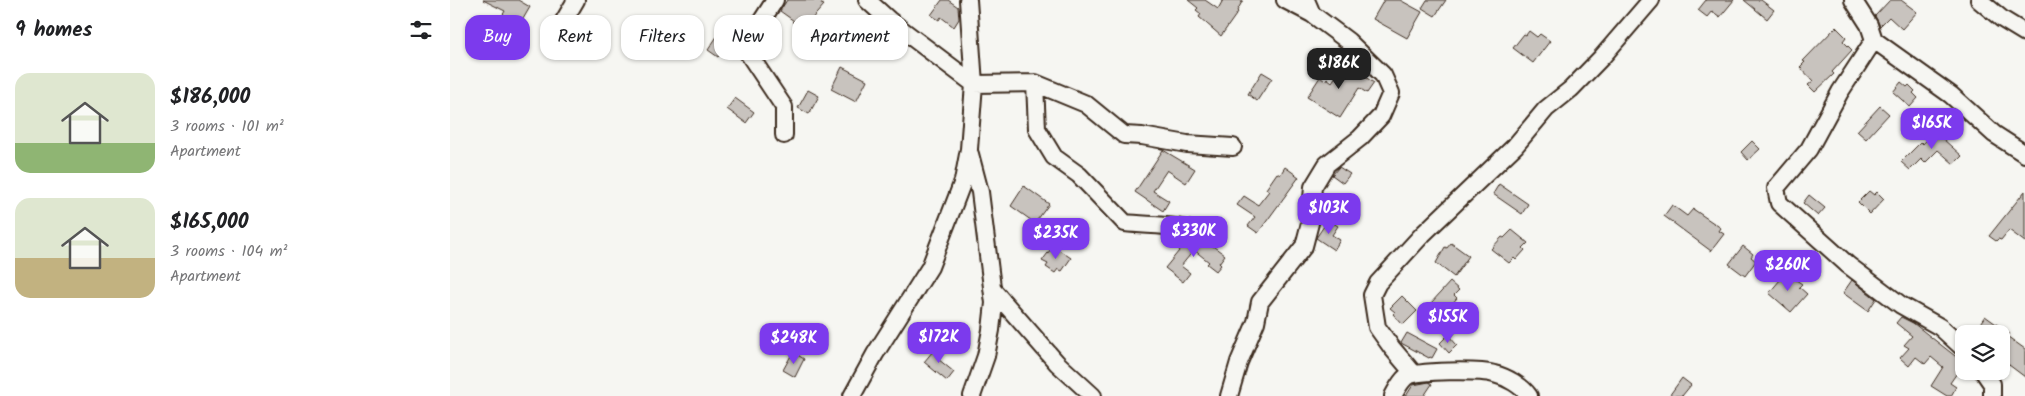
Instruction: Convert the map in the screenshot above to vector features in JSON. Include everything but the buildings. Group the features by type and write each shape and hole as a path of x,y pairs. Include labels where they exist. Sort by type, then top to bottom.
{"street":[{"path":"567,15 576,0"},
{"path":"775,0 757,28 748,54 784,107 784,135"},
{"path":"867,0 889,20 974,84 1035,83 1086,104 1124,134 1187,144 1233,147"},
{"path":"852,396 875,354 930,267 958,197 969,149 974,84 968,0"},
{"path":"1229,396 1239,362 1256,322 1260,302 1304,246 1310,223 1313,187 1327,164 1360,138 1380,116 1391,93 1383,75 1348,41 1309,7 1285,0"},
{"path":"1414,374 1392,348 1377,326 1372,295 1378,283 1423,234 1515,146 1546,109 1571,89 1590,70 1651,0"},
{"path":"1853,0 1869,25 1874,40 1951,95 1994,134 2025,154"},
{"path":"1979,0 2002,19 2025,33"},
{"path":"1874,40 1840,92 1808,149 1776,188 1779,203 1848,265 1901,305 1940,328 1955,341"},
{"path":"1035,83 1038,129 1054,156 1078,175 1126,223 1180,227 1193,229 1206,235"},
{"path":"969,149 980,192 994,303 986,356 972,396"},
{"path":"993,290 1057,363 1093,396"},
{"path":"1393,396 1400,383 1406,377 1429,371 1494,374 1524,388 1529,396"},
{"path":"1989,380 1992,384 1992,396"}]}
